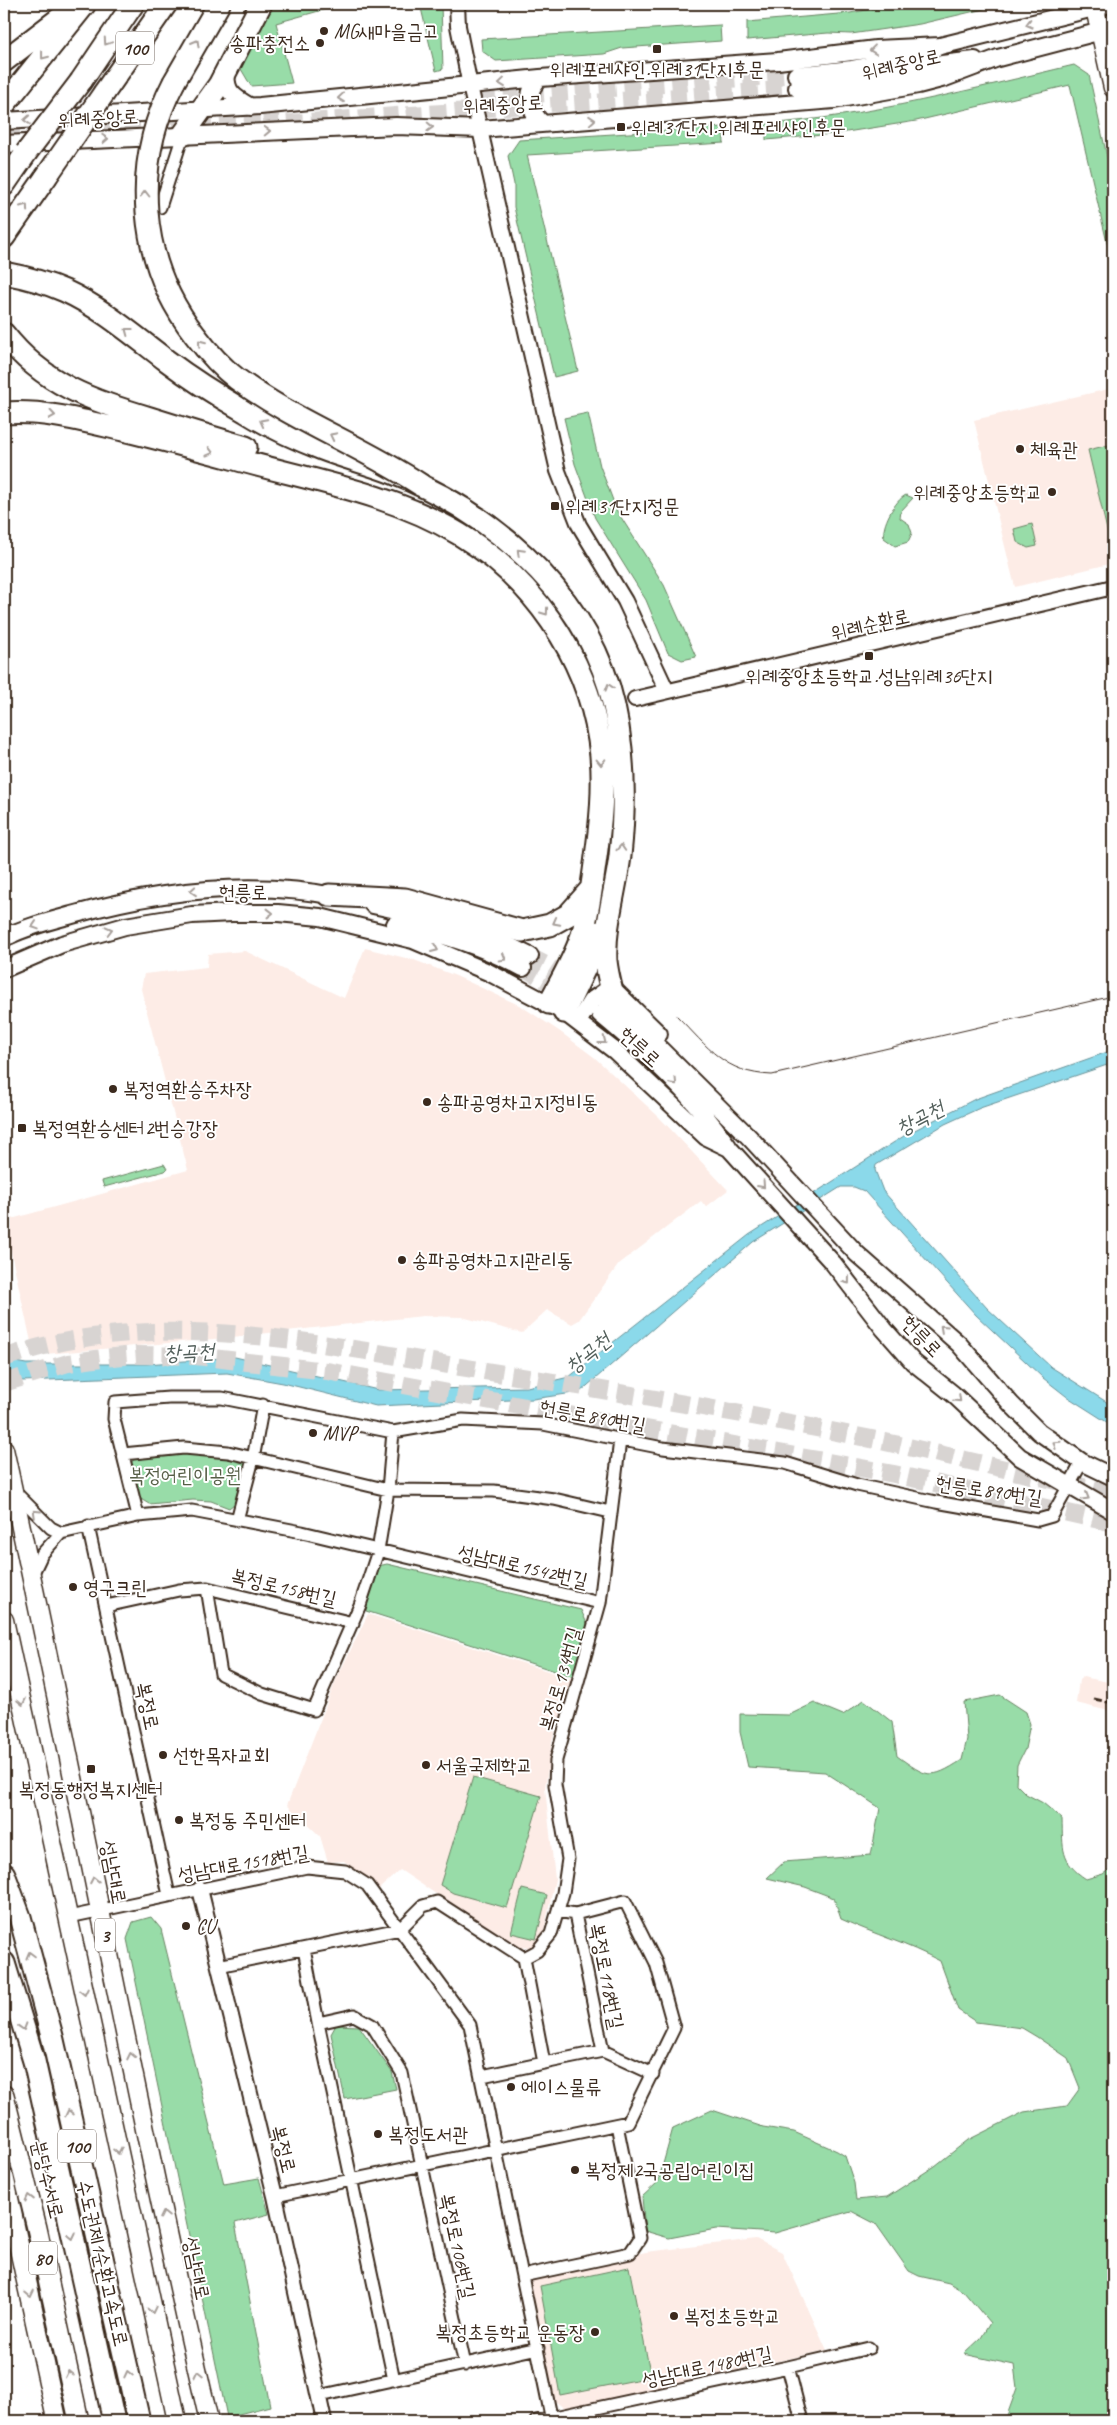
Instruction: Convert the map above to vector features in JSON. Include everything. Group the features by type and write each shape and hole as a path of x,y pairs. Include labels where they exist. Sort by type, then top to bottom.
{"highway":[{"path":"4,61 77,4"},
{"path":"4,105 85,4"},
{"name":"100","path":"5,182 81,81 133,4"},
{"name":"100","path":"4,237 166,4"},
{"path":"219,4 174,82 155,127 145,184 149,236 162,280 173,303 212,356 236,378 294,416 404,474 482,521 519,550 565,602 597,657 612,700 622,755 620,854 612,896 606,960 605,1001"},
{"path":"183,135 227,70 261,4"},
{"path":"4,273 46,283 85,301 209,390 279,430 322,449 390,472 421,485"},
{"path":"4,334 20,354 39,370 82,395 357,483 401,501 474,544 520,583 548,616 572,657 593,715 601,756 600,821 591,889 582,934 572,962 564,1012"},
{"path":"4,413 28,412 68,417 150,437 385,500 426,517"},
{"path":"329,895 405,900 522,930 550,926 568,915 591,889"},
{"path":"564,1012 587,964 612,896"},
{"name":"수도권제1순환고속도로","path":"4,1874 20,1918 53,2040 139,2421"},
{"name":"수도권제1순환고속도로","path":"4,1963 34,2061 114,2421"},
{"name":"분당수서로","path":"4,2095 37,2228 79,2421"},
{"name":"80","path":"4,2178 57,2421"}],"main road":[{"path":"1100,5 1107,30 1113,88"},
{"name":"위례중앙로","path":"998,58 942,64 854,82 796,82 852,69 904,60 940,46 1100,5"},
{"name":"위례중앙로","path":"4,144 396,126 481,129 834,100 918,85 945,78 998,58 1107,30"},
{"name":"위례중앙로","path":"4,121 202,108 251,107 540,78 778,61 876,49 940,46"},
{"path":"227,70 227,86 229,91 238,100 251,107"},
{"path":"540,78 532,88 530,97 532,111 543,124"},
{"name":"헌릉로","path":"4,969 87,936 159,919 232,913 278,913 377,921 447,936 526,962 503,943 438,919 329,895 273,890 216,889 183,892 96,908 6,936"},
{"name":"헌릉로","path":"320,917 413,940 488,972 564,1012 615,1051 706,1137 730,1148 833,1263 884,1329 913,1362 953,1394 1020,1457 1068,1487 1113,1511"},
{"path":"564,1012 591,1001 605,1001 655,1062 710,1119 730,1148"},
{"name":"헌릉로","path":"605,1001 720,1096 749,1137 834,1230 881,1276 959,1344 1011,1404 1039,1432 1082,1462 1113,1477"},
{"name":"성남대로","path":"4,1449 209,2421"},
{"name":"3","path":"4,1620 176,2421"}],"street":[{"path":"457,4 458,26 470,86 553,453 564,490 579,525 625,601 667,691"},
{"path":"160,207 183,135"},
{"name":"위례순환로","path":"635,699 1113,587"},
{"name":"헌릉로890번길","path":"138,1516 114,1419 115,1402 169,1398 222,1398 393,1432 463,1420 543,1424 620,1440 785,1463 857,1485 936,1502 1038,1520 1052,1516 1082,1462"},
{"path":"237,1520 253,1459 263,1406"},
{"path":"378,1551 388,1490 393,1432"},
{"name":"성남대로1542번길","path":"61,1534 88,1526 138,1516 192,1511 302,1532 600,1603 620,1440"},
{"path":"123,1454 184,1448 228,1452 388,1490 494,1491 554,1499 610,1512"},
{"path":"13,1491 51,1528 61,1534 42,1554 32,1575"},
{"name":"복정로","path":"88,1526 169,1895"},
{"name":"복정로158번길","path":"207,1588 221,1674 262,1694 314,1710 353,1623 378,1551"},
{"name":"복정로158번길","path":"106,1606 179,1590 207,1588 353,1623"},
{"name":"복정로134번길","path":"524,1958 537,1951 551,1934 558,1911 568,1859 555,1785 556,1760 600,1603"},
{"name":"성남대로1518번길","path":"69,1917 307,1867 345,1870 367,1885 400,1929"},
{"name":"복정로","path":"200,1889 275,2196 324,2421"},
{"name":"복정로118번길","path":"558,1911 575,1914 625,1901 651,1954 674,2028 628,2122 618,2125"},
{"path":"218,1966 400,1929 423,1906 437,1902 524,1958 544,2063"},
{"name":"복정로118번길","path":"575,1914 603,2051 653,2074"},
{"path":"400,1929 470,2025 552,2420"},
{"path":"304,1949 394,2380"},
{"path":"318,2023 354,2015 372,2025 402,2073 422,2165"},
{"path":"482,2076 603,2051"},
{"path":"275,2196 618,2125 640,2238 630,2253 522,2276"},
{"name":"복정로106번길","path":"422,2165 465,2365"},
{"path":"319,2396 538,2348"},
{"name":"성남대로1480번길","path":"536,2421 552,2420 870,2348"},
{"path":"788,2367 802,2421"}],"shaded area":[{"name":"위례중앙초등학교","path":"1113,388 1113,563 1015,587 974,420"},
{"path":"365,948 414,960 456,976 521,1006 559,1031 594,1057 659,1117 728,1190 706,1207 701,1201 619,1264 579,1320 572,1324 547,1310 522,1333 462,1317 423,1316 214,1339 34,1355 4,1221 188,1170 141,989 144,974 207,967 208,954 245,951 344,998"},
{"name":"서울국제학교","path":"368,1614 573,1679 552,1741 545,1788 555,1879 541,1946 517,1948 400,1870 379,1889 344,1861 328,1862 320,1836 287,1805 336,1680"},
{"path":"1083,1677 1113,1683 1113,1712 1076,1703 1079,1680"},
{"name":"복정초등학교","path":"756,2239 782,2252 827,2350 565,2409 555,2401 530,2282 536,2277 646,2252"}],"green space":[{"path":"271,4 344,4 276,23 292,83 251,86 241,69"},
{"path":"420,4 441,4 443,69 436,71"},
{"path":"899,4 1005,4 920,24 851,34 828,33 747,40 747,22 850,13"},
{"path":"720,25 721,41 622,48 604,54 496,61 482,51 481,39"},
{"path":"1074,65 1089,75 1113,184 1113,268 1070,85 916,121 834,134 766,140 766,124 844,115 883,108"},
{"path":"723,127 724,143 527,155 578,371 554,377 514,207 514,184 508,156 519,140"},
{"path":"588,413 600,466 617,511 664,585 696,657 682,660 668,653 646,600 595,518 575,464 564,418"},
{"path":"1113,444 1113,550 1112,551 1088,450"},
{"path":"906,495 913,498 901,511 900,518 909,524 912,533 908,542 895,546 884,538 885,527 893,508"},
{"path":"1032,524 1037,546 1028,548 1017,542 1014,529"},
{"path":"164,1164 167,1169 165,1171 104,1187 102,1181"},
{"name":"복정어린이공원","path":"184,1451 243,1458 248,1468 239,1500 229,1508 211,1501 193,1500 149,1504 139,1498 130,1464 136,1457"},
{"path":"387,1564 581,1610 588,1626 574,1677 366,1611 374,1567"},
{"path":"1000,1695 1026,1712 1030,1724 1025,1749 1017,1765 1016,1784 1026,1794 1043,1803 1062,1819 1065,1854 1071,1867 1078,1873 1086,1879 1103,1874 1113,1867 1113,2421 1005,2421 1017,2388 1014,2365 964,2354 981,2338 990,2323 964,2292 949,2283 919,2276 909,2271 876,2224 851,2211 775,2233 716,2229 669,2238 645,2231 642,2197 658,2182 673,2128 712,2110 763,2127 794,2132 845,2156 854,2183 856,2200 887,2197 935,2166 968,2140 1024,2112 1067,2106 1080,2088 1068,2058 1037,2037 1022,2028 976,2022 958,2010 940,1961 916,1949 841,1919 834,1898 805,1887 767,1878 784,1862 871,1855 880,1808 825,1772 748,1767 740,1732 740,1714 789,1715 814,1703 843,1715 864,1700 892,1722 897,1756 922,1772 935,1774 962,1760 967,1739 964,1702"},
{"path":"473,1777 541,1796 507,1908 453,1893 440,1885"},
{"path":"522,1889 547,1895 536,1939 511,1933"},
{"path":"151,1917 161,1929 224,2184 259,2178 269,2214 235,2223 270,2406 227,2417 127,1939 133,1922"},
{"path":"336,2025 359,2026 392,2072 396,2089 345,2099 331,2034"},
{"name":"복정초등학교 운동장","path":"629,2267 651,2377 560,2395 540,2286"}],"water":[{"path":"1113,1050 1113,1063 980,1108 945,1124 876,1165 875,1170 883,1191 987,1308 1051,1367 1113,1406 1113,1426 1066,1396 1043,1378 976,1315 864,1191 854,1187 841,1187 753,1242 580,1392 533,1399 376,1406 283,1383 227,1373 23,1381 4,1377 4,1360 26,1364 147,1364 235,1357 378,1390 527,1387 569,1377 749,1235 907,1134 975,1099"}],"tunnel":[{"path":"480,99 796,75"},
{"path":"263,124 797,88"},
{"path":"4,130 279,114"},
{"path":"530,956 546,964 605,1002"},
{"path":"523,968 566,993"},
{"path":"4,1358 62,1342 122,1334 182,1332 243,1335 305,1342 632,1395 827,1430 906,1446 1113,1494"},
{"path":"4,1383 68,1363 136,1355 195,1356 327,1371 894,1474 1113,1523"}],"tram line":[{"path":"677,1016 708,1048 729,1064 755,1073 772,1075 1113,996"}],"railway":[{"path":"1094,1699 1113,1703"}],"place":[{"name":"MG새마을금고","path":"324,31"},
{"name":"송파충전소","path":"320,43"},
{"name":"위례포레샤인.위례31단지후문","path":"657,49"},
{"name":"위례31단지.위례포레샤인후문","path":"621,127"},
{"name":"체육관","path":"1020,449"},
{"name":"위례중앙초등학교","path":"1052,492"},
{"name":"위례31단지정문","path":"555,506"},
{"name":"위례중앙초등학교.성남위례36단지","path":"869,656"},
{"name":"복정역환승주차장","path":"113,1089"},
{"name":"송파공영차고지정비동","path":"427,1102"},
{"name":"복정역환승센터2번승강장","path":"22,1128"},
{"name":"송파공영차고지관리동","path":"402,1260"},
{"name":"MVP","path":"313,1433"},
{"name":"영구크린","path":"73,1587"},
{"name":"선한목자교회","path":"163,1755"},
{"name":"서울국제학교","path":"426,1765"},
{"name":"복정동행정복지센터","path":"91,1769"},
{"name":"복정동 주민센터","path":"179,1820"},
{"name":"CU","path":"186,1926"},
{"name":"에이스물류","path":"511,2087"},
{"name":"복정도서관","path":"378,2134"},
{"name":"복정제2국공립어린이집","path":"575,2170"},
{"name":"복정초등학교","path":"674,2316"},
{"name":"복정초등학교 운동장","path":"595,2332"}],"water label":[{"name":"창곡천","path":"920,1118"},
{"name":"창곡천","path":"189,1352"},
{"name":"창곡천","path":"588,1353"}]}
